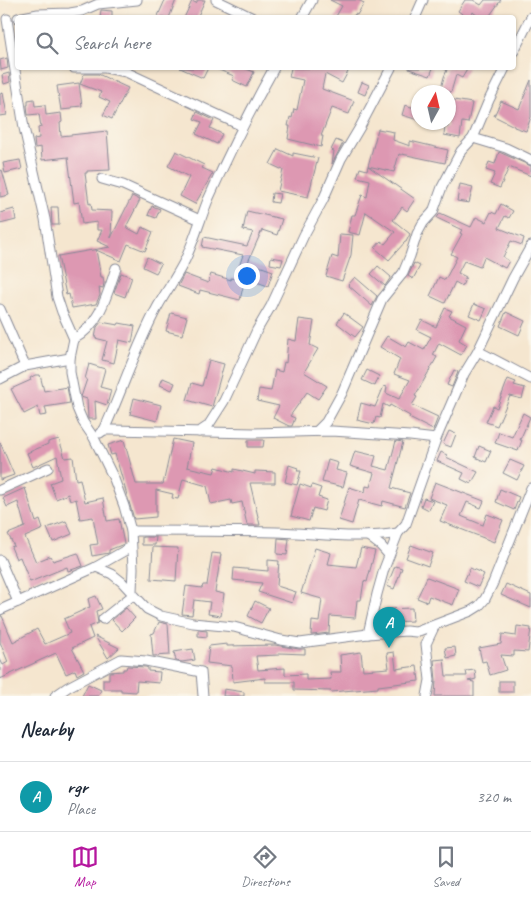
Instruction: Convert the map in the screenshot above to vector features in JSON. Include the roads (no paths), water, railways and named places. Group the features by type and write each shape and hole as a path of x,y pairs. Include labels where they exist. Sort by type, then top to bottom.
{"street":[{"path":"33,15 82,11 106,1 137,0"},
{"path":"216,0 247,15"},
{"path":"304,15 312,0"},
{"path":"416,15 423,0"},
{"path":"516,47 531,16"},
{"path":"4,20 24,128 45,218 57,298 74,339 70,358 70,372 77,408 114,479 131,531 133,593 103,619"},
{"path":"116,70 126,72 242,126"},
{"path":"94,438 104,430 134,355 159,304 186,258 200,220 242,126 273,70"},
{"path":"199,432 208,426 224,401 304,235 324,200 340,159 360,127 390,70"},
{"path":"317,431 326,422 342,393 382,299 403,273 423,223 433,212 445,181 461,151 473,138 504,70"},
{"path":"473,138 506,148 531,160"},
{"path":"102,179 140,192 200,220"},
{"path":"368,634 376,594 389,556 398,533 406,524 436,439 464,374 478,351 513,278 530,249"},
{"path":"74,339 83,334 92,325 104,305 116,268"},
{"path":"0,310 25,366"},
{"path":"478,351 531,379"},
{"path":"0,379 25,366 70,358"},
{"path":"326,422 332,431"},
{"path":"104,430 254,433 332,431 436,439"},
{"path":"0,490 48,468"},
{"path":"96,567 112,574 147,609 161,616 193,623 234,627 281,640 300,643 368,634 416,632 434,627 471,611 485,599 531,488"},
{"path":"131,531 275,532 368,536 398,533"},
{"path":"368,536 381,546 389,556"},
{"path":"0,610 96,567 131,547"},
{"path":"0,560 18,602"},
{"path":"427,696 430,680 426,644 434,627"},
{"path":"416,632 426,644"},
{"path":"55,696 121,659 146,661 201,672 203,696"}],"place":[{"name":"rgr","path":"389,648"}]}
